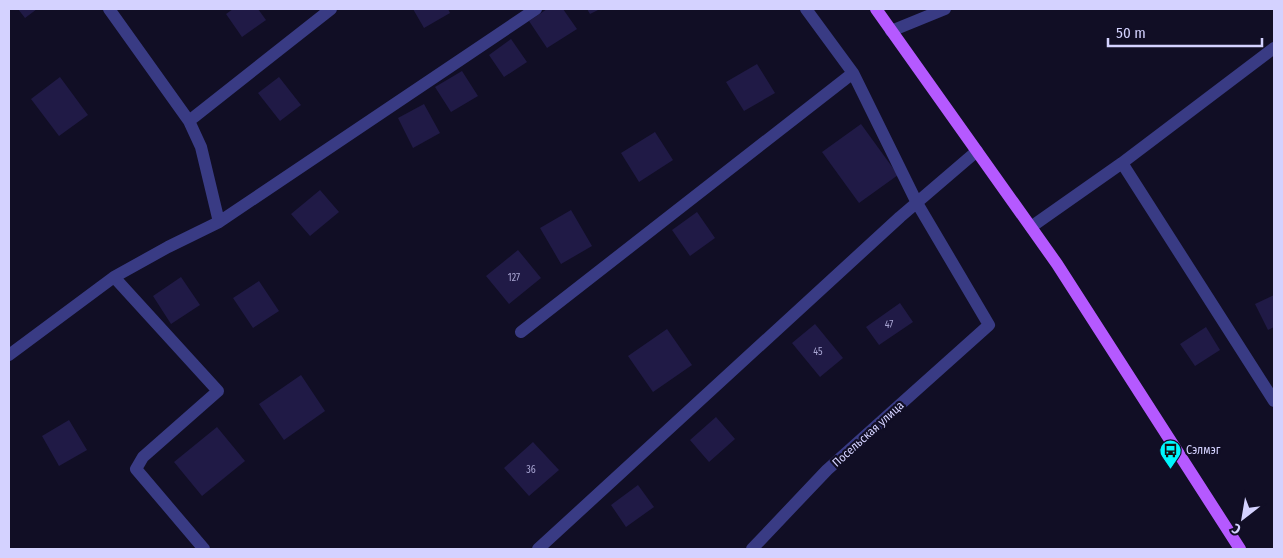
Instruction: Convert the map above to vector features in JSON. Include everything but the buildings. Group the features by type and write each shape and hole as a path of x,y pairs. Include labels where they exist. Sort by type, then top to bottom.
{"main road":[{"path":"876,9 1071,285 1240,549"}],"street":[{"path":"109,9 189,120 201,147 219,222"},
{"path":"189,120 331,9"},
{"path":"9,355 114,277 168,247 219,222 536,9"},
{"path":"806,9 853,73 917,203"},
{"path":"891,31 945,9"},
{"path":"1030,227 1122,163 1274,48"},
{"path":"521,332 853,73"},
{"path":"538,549 917,203 977,151"},
{"path":"1122,163 1274,401"},
{"name":"Посельская улица","path":"752,549 827,470 989,325 917,203"},
{"path":"114,277 218,391 143,457 136,469 204,549"}],"place":[{"name":"Сэлмэг","path":"1170,469"}]}
